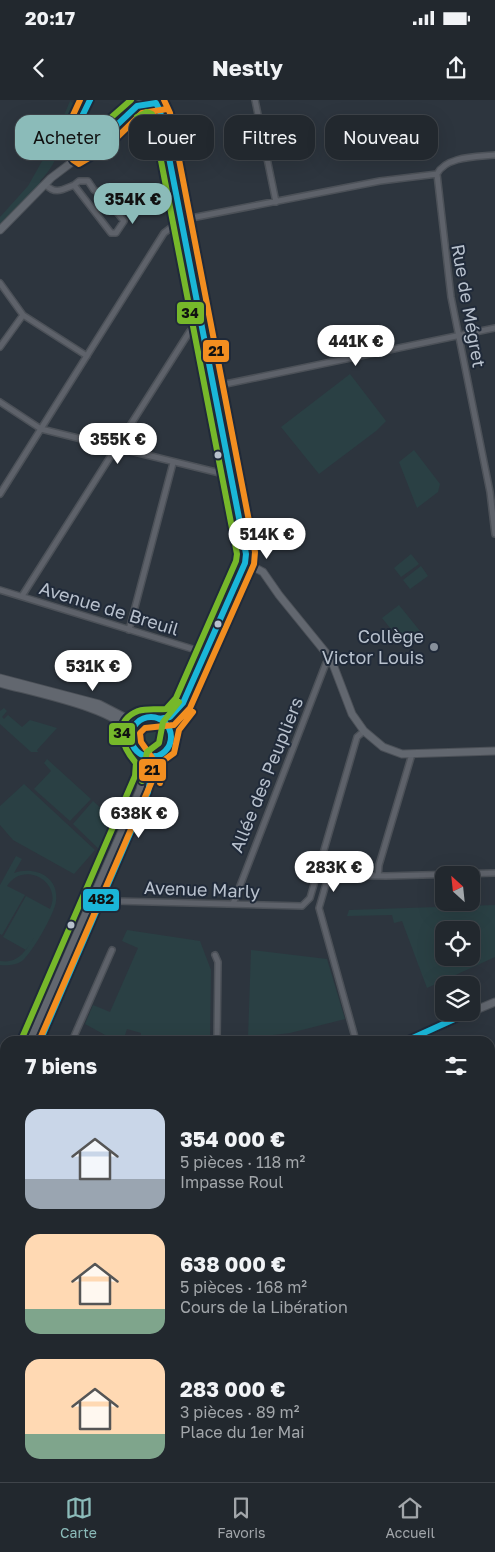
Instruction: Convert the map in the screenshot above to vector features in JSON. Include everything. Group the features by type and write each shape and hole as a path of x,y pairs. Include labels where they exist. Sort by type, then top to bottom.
{"main road":[{"path":"0,230 45,184 100,141 141,103 165,100 164,110 183,220 232,474 250,554 184,702 170,716 159,719"},
{"path":"154,101 160,114 183,220"},
{"path":"247,563 263,572 279,595 331,658 352,714 364,731 390,750 412,754 495,751"},
{"path":"170,731 187,706 207,654"},
{"path":"0,678 5,683 108,714 124,724 134,748 143,756 146,765 144,778 33,1036"},
{"path":"5,683 99,704 128,719 140,720"},
{"path":"130,735 134,726 140,720 148,717 159,719 166,724 170,731 171,739 167,748 156,756 143,756"},
{"path":"41,1036 148,792 156,756"},
{"path":"102,898 101,892 113,860 116,844"},
{"path":"41,1036 69,961 72,946"},
{"path":"480,1008 495,1002"},
{"path":"417,1036 451,1021"}],"street":[{"path":"255,100 276,202"},
{"path":"0,494 164,233 183,220 380,181 437,174 442,167 451,162 495,155"},
{"name":"Rue de Mégret","path":"437,174 446,267 458,336 493,492 495,534"},
{"path":"45,184 51,190 56,191 74,185 79,181 88,181 94,190 103,195 124,222 116,233 111,233 74,185"},
{"path":"0,283 23,315 87,356"},
{"path":"0,347 23,315"},
{"path":"22,596 190,331 203,323"},
{"path":"215,386 495,328"},
{"path":"0,402 41,429 173,463 232,474"},
{"path":"129,630 173,463"},
{"name":"Avenue de Breuil","path":"0,590 207,654"},
{"name":"Allée des Peupliers","path":"233,904 326,663 331,658"},
{"path":"364,731 357,738 317,875 328,877 495,873"},
{"path":"378,876 412,754"},
{"name":"Avenue Marly","path":"102,898 114,901 302,906 310,898 317,875"},
{"path":"328,877 318,908 355,1036"},
{"path":"74,1036 112,950"},
{"path":"215,955 218,962 217,1036"}],"green space":[{"path":"70,101 78,107 74,115 64,115"},
{"path":"43,160 55,160 40,181 41,183 0,227 0,217 28,186"},
{"path":"350,374 386,421 376,431 319,474 281,427"},
{"path":"414,450 440,484 438,492 417,508 399,462"},
{"path":"411,554 419,564 401,577 394,568"},
{"path":"421,566 428,576 410,589 403,580"},
{"path":"399,605 420,631 403,644 382,618"},
{"path":"4,708 7,711 2,717 4,719 8,715 22,727 30,720 57,728 37,750 38,752 31,752 0,724 0,711"},
{"path":"151,722 162,726 166,737 162,748 151,752 140,748 136,737 140,726"},
{"path":"47,759 91,799 70,821 34,789 51,771 44,763"},
{"path":"24,784 95,850 74,874 13,840 0,825 0,806"},
{"path":"93,801 117,823 104,854 73,824"},
{"path":"16,856 22,859 14,873 29,871 44,875 54,885 56,901 55,907 37,942 26,957 17,963 0,965 0,961 17,958 26,950 3,937 26,896 50,909 53,899 51,890 39,877 31,874 14,878 7,886 25,895 2,935 0,934 0,885"},
{"path":"495,905 495,957 480,964 480,921 435,921 435,966 475,966 453,976 435,976 435,984 427,988 402,921 394,923 392,915 347,916 349,910 435,907 435,911 480,911 480,906"},
{"path":"127,930 200,941 211,970 210,1036 141,1036 141,1033 127,1029 125,1036 107,1036 85,1024 93,1005 110,1012 138,948 122,941"},
{"path":"251,950 327,959 345,1019 290,1033 248,1036"}],"transit line":[{"name":"21","path":"80,100 62,139 73,160 79,164 106,148 142,113 167,109"},
{"name":"482","path":"90,100 71,139 80,155 100,141 137,106 156,103 160,111 246,554 245,563 183,703 170,717 159,719"},
{"name":"34","path":"114,115 131,100"},
{"name":"21","path":"41,1036 152,781 153,759 141,742 140,733 145,728 174,725 190,708 254,564 255,552 170,113 164,100"},
{"name":"34","path":"141,115 147,112 152,115"},
{"name":"34","path":"23,1036 135,776 136,763 127,750 122,736 124,722 138,711 166,709 176,698 236,561 237,554 161,160"},
{"name":"34","path":"142,781 147,752 159,743 163,722 179,702"},
{"name":"21","path":"160,783 163,761 174,753 179,730 193,712"},
{"name":"482","path":"155,717 162,720 168,726 171,737 170,745 162,754 155,757 147,757 140,754 132,745 131,733 134,726 143,718 155,717"},
{"name":"482","path":"42,1036 148,792 155,756"},
{"name":"482","path":"417,1036 450,1021"}],"place":[{"name":"Collège Victor Louis","path":"434,647"}]}
